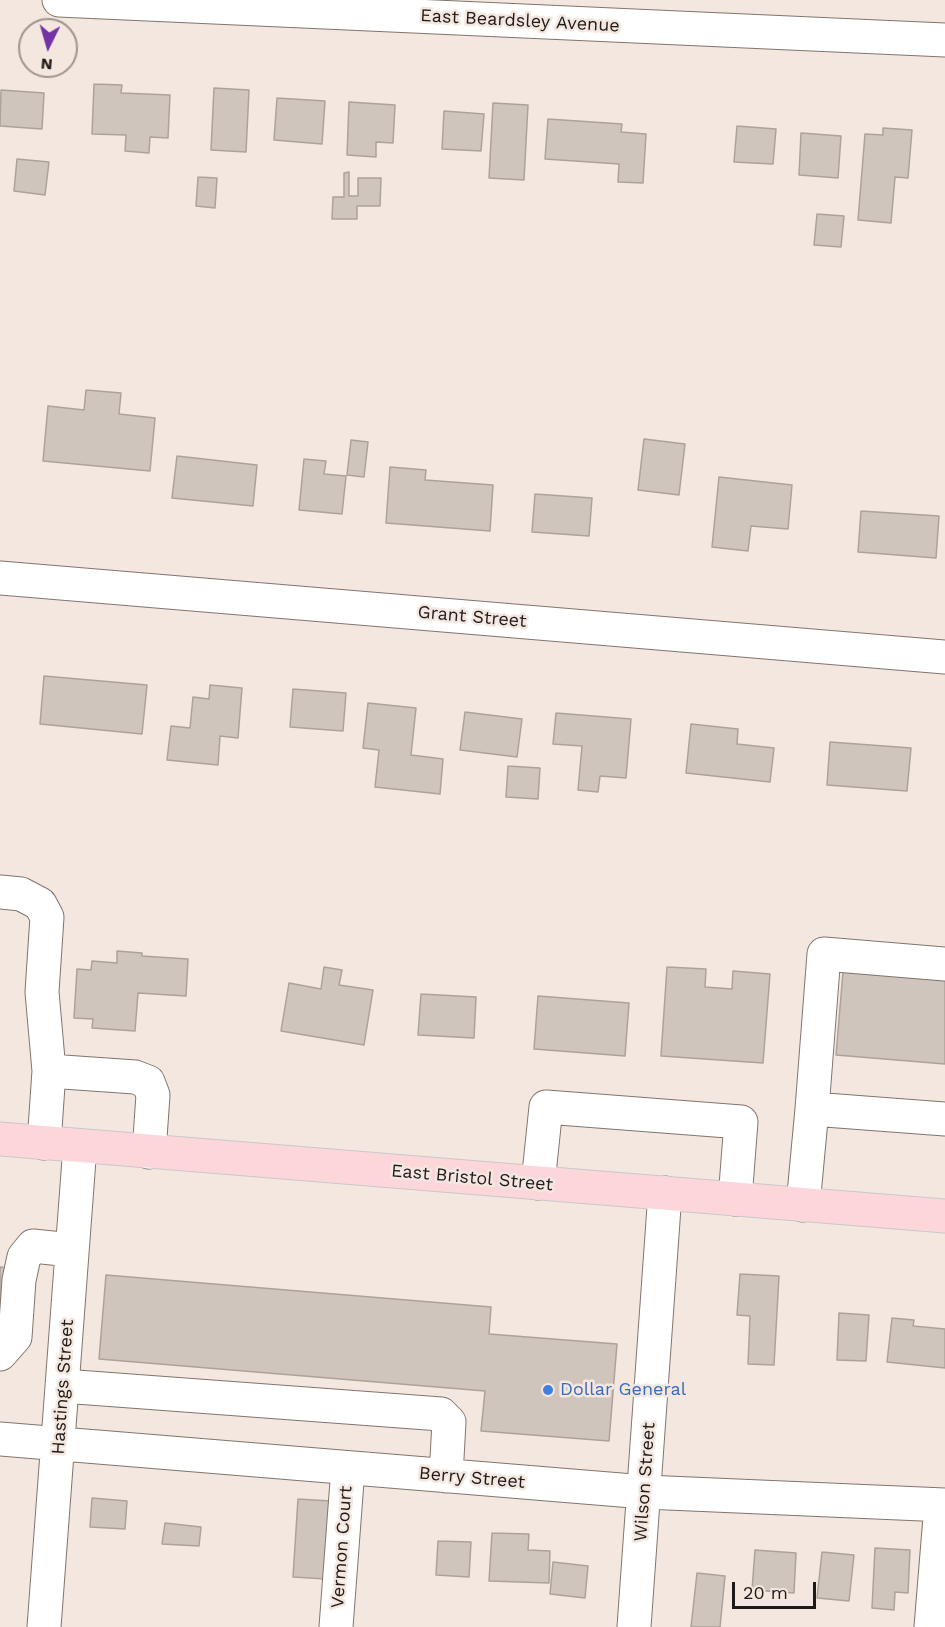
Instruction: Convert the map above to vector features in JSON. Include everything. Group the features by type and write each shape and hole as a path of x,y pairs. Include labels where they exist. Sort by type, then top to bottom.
{"main road":[{"name":"East Bristol Street","path":"0,1139 945,1216"}],"street":[{"name":"East Beardsley Avenue","path":"59,0 641,13 945,40"},
{"name":"Grant Street","path":"0,578 945,657"},
{"path":"0,892 21,894 40,904 47,917 42,992 50,1071 44,1143"},
{"path":"803,1205 824,954 945,964"},
{"path":"50,1071 135,1077 148,1082 153,1095 149,1152"},
{"path":"538,1183 546,1107 741,1122 735,1199"},
{"path":"812,1109 945,1119"},
{"name":"Hastings Street","path":"44,1627 80,1146"},
{"name":"Wilson Street","path":"634,1627 665,1193"},
{"path":"0,1354 15,1337 19,1280 24,1257 33,1246 71,1250"},
{"path":"63,1386 441,1414 449,1422 446,1476"},
{"name":"Berry Street","path":"0,1439 645,1492 943,1505"},
{"name":"Vermon Court","path":"336,1627 348,1467"},
{"path":"931,1627 943,1505"}],"building":[{"path":"94,84 122,85 121,93 170,95 168,138 150,137 149,153 125,151 126,135 92,134"},
{"path":"214,88 249,90 246,152 211,150"},
{"path":"1,90 44,93 42,129 0,126"},
{"path":"277,98 325,101 322,144 274,140"},
{"path":"349,102 395,105 393,143 376,142 376,157 347,155"},
{"path":"493,103 528,105 524,180 489,178"},
{"path":"444,111 484,114 481,151 442,149"},
{"path":"548,119 622,124 621,132 646,134 643,183 618,182 619,164 545,159"},
{"path":"737,126 776,129 773,164 734,162"},
{"path":"883,128 912,130 908,178 895,177 891,223 858,220 865,134 883,135"},
{"path":"801,133 841,136 838,178 799,175"},
{"path":"17,159 49,162 45,195 14,191"},
{"path":"349,172 349,196 358,196 358,178 381,178 380,206 357,206 357,219 332,219 333,197 344,197 344,173"},
{"path":"198,177 217,178 215,208 196,206"},
{"path":"817,214 844,216 841,247 814,245"},
{"path":"86,390 121,393 119,414 155,418 150,471 43,461 48,406 84,410"},
{"path":"644,439 685,444 679,495 638,490"},
{"path":"351,440 368,442 364,477 347,475"},
{"path":"177,456 257,465 253,506 172,498"},
{"path":"304,459 326,461 324,474 346,476 342,514 299,510"},
{"path":"390,467 426,470 425,480 493,485 490,531 386,523"},
{"path":"719,477 792,485 788,529 751,526 748,551 712,547"},
{"path":"535,494 592,498 589,536 532,532"},
{"path":"861,511 939,516 936,558 858,552"},
{"path":"44,676 147,685 142,734 40,724"},
{"path":"210,685 242,688 238,738 220,736 218,765 167,760 171,726 190,728 193,697 209,699"},
{"path":"293,689 346,693 343,731 290,727"},
{"path":"368,703 416,708 411,755 443,759 440,794 375,787 379,750 363,748"},
{"path":"465,712 522,719 517,757 460,750"},
{"path":"556,713 631,719 626,778 600,776 598,792 578,790 582,746 553,744"},
{"path":"691,724 738,729 737,744 774,748 770,782 686,773"},
{"path":"830,742 911,748 907,791 827,785"},
{"path":"508,766 540,768 538,799 506,797"},
{"path":"117,951 142,953 142,956 188,959 186,996 138,993 135,1031 92,1028 93,1019 74,1018 77,969 91,970 92,961 117,963"},
{"path":"324,967 342,970 339,985 373,990 364,1045 281,1031 289,983 321,989"},
{"path":"667,967 706,969 705,987 732,989 733,971 770,974 763,1063 661,1056"},
{"path":"843,972 945,980 945,1064 836,1055"},
{"path":"421,994 476,997 474,1038 418,1035"},
{"path":"538,996 629,1003 625,1056 534,1049"},
{"path":"0,1267 6,1268 3,1308 0,1308"},
{"path":"740,1274 779,1276 774,1365 748,1364 750,1316 737,1315"},
{"path":"106,1275 491,1307 489,1334 617,1344 609,1441 481,1431 485,1391 99,1359"},
{"path":"839,1313 869,1315 866,1361 837,1360"},
{"path":"892,1318 914,1320 913,1326 945,1329 945,1368 887,1362"},
{"path":"92,1498 127,1501 125,1529 90,1527"},
{"path":"298,1499 331,1501 326,1579 293,1577"},
{"path":"165,1523 201,1527 199,1546 162,1544"},
{"path":"492,1533 529,1534 528,1550 550,1551 549,1583 489,1581"},
{"path":"438,1541 471,1542 469,1577 436,1575"},
{"path":"875,1548 910,1550 908,1593 895,1592 894,1610 872,1608"},
{"path":"755,1550 796,1553 794,1593 752,1590"},
{"path":"822,1552 854,1555 849,1601 817,1598"},
{"path":"553,1562 588,1566 585,1598 550,1594"},
{"path":"697,1573 725,1576 720,1627 691,1627"}],"place":[{"name":"Dollar General","path":"548,1390"}]}
